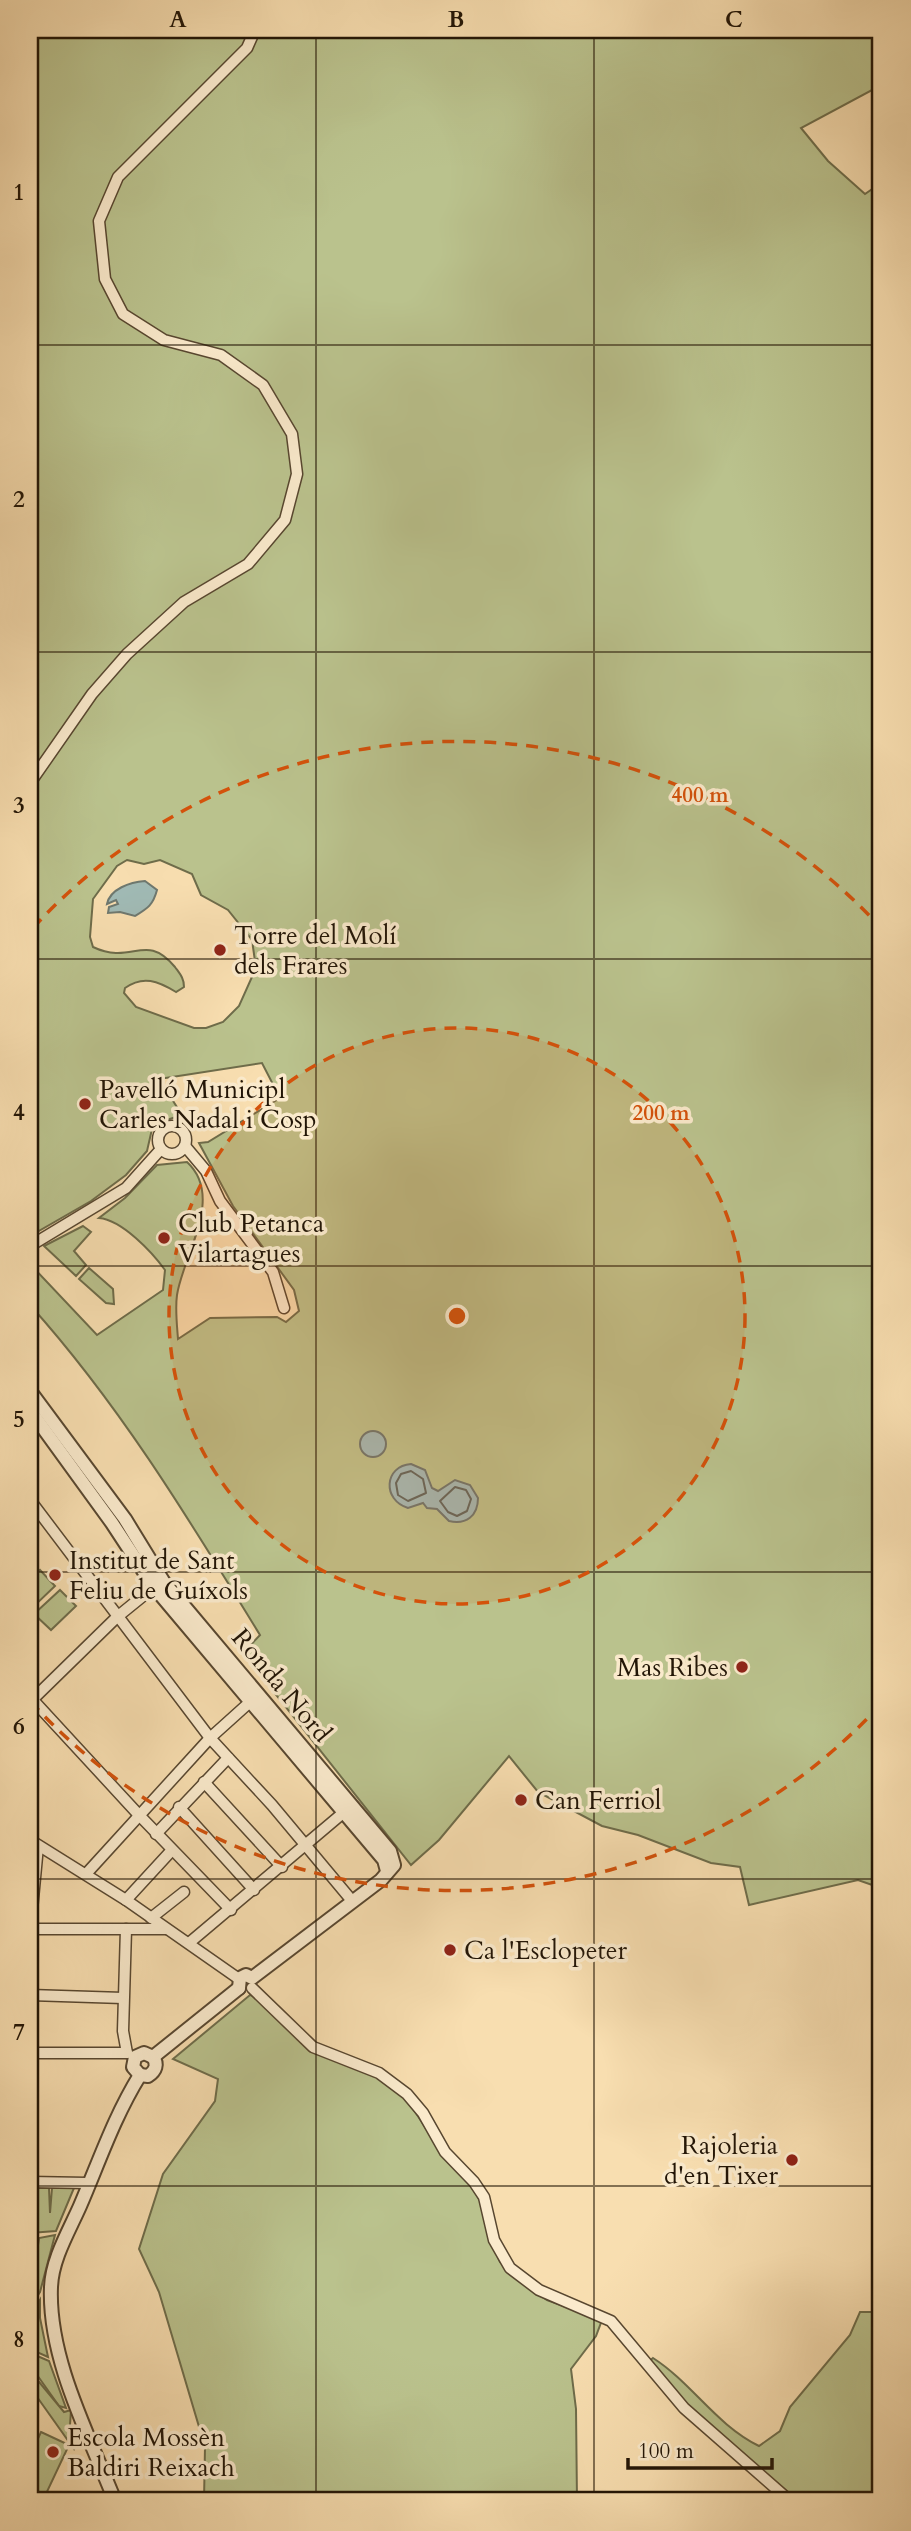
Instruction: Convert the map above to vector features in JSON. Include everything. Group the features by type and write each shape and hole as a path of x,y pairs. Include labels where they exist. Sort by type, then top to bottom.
{"street":[{"path":"30,783 92,694 127,654 184,602 248,564 285,520 297,474 292,434 263,386 221,355 164,340 123,314 105,279 99,221 118,177 247,48 256,30"},
{"path":"30,1247 126,1188 161,1149 159,1134 172,1126 184,1132 185,1146 206,1171 220,1201 272,1272 284,1308"},
{"path":"161,1149 176,1154 185,1146"},
{"name":"Ronda Nord","path":"30,1391 125,1519 163,1581 390,1851 391,1868"},
{"name":"Ronda Nord","path":"30,1410 154,1587 391,1868"},
{"path":"30,1500 210,1738 307,1846 353,1902"},
{"path":"154,1587 117,1617 31,1700 231,1910"},
{"path":"86,1874 210,1738 250,1702"},
{"path":"156,1834 228,1758"},
{"path":"204,1782 282,1867"},
{"path":"179,1807 254,1890"},
{"path":"189,1943 343,1813"},
{"path":"167,1929 30,1930 34,1843 126,1900 246,1983 313,2047 379,2073 407,2094 423,2113 445,2152 474,2182 484,2197 494,2240 510,2268 539,2290 611,2321 684,2408 790,2501"},
{"path":"126,1900 172,1850"},
{"path":"153,2057 223,1999 381,1880 391,1868"},
{"path":"151,1918 184,1892"},
{"path":"30,2053 131,2056 145,2053 153,2057 156,2064 154,2071 148,2076 139,2075 134,2069 131,2056 123,2031 126,1929"},
{"path":"30,1995 123,1998"},
{"path":"115,2501 74,2395 52,2314 52,2276 87,2183 139,2075"},
{"path":"30,2182 87,2183"}],"green space":[{"path":"30,30 881,30 881,99 872,90 801,128 828,161 865,194 881,183 881,1888 858,1880 749,1905 740,1867 711,1863 638,1835 602,1826 538,1792 509,1756 439,1840 411,1865 243,1653 260,1635 124,1423 63,1343 30,1305 30,1264 97,1335 163,1290 165,1270 127,1231 117,1224 99,1218 125,1198 157,1165 187,1162 198,1176 202,1209 199,1227 177,1295 178,1339 210,1318 277,1317 286,1322 299,1311 294,1290 233,1206 199,1143 208,1142 280,1098 262,1063 159,1079 182,1115 161,1122 152,1129 147,1151 126,1175 91,1201 30,1236","holes":["127,860 144,864 160,860 192,874 201,895 228,910 252,940 256,968 239,1006 223,1022 206,1028 194,1028 136,1007 124,993 125,988 138,982 150,981 176,992 184,987 179,972 155,951 118,953 93,947 90,937 93,899 117,866"]},
{"path":"83,1226 91,1232 74,1251 86,1265 76,1276 44,1246"},
{"path":"89,1268 113,1289 114,1304 106,1303 79,1279"},
{"path":"40,1570 55,1586 30,1610 30,1579"},
{"path":"60,1590 76,1606 51,1630 34,1614"},
{"path":"250,1995 257,1997 322,2055 388,2081 408,2101 448,2162 471,2185 480,2201 491,2242 500,2262 511,2274 547,2300 602,2320 596,2336 571,2369 576,2409 577,2501 204,2501 205,2447 159,2292 139,2249 163,2174 215,2101 218,2079 173,2059"},
{"path":"30,2188 49,2188 50,2213 52,2188 74,2188 56,2231 30,2233"},
{"path":"55,2235 40,2292 30,2307 30,2251 37,2252 39,2238"},
{"path":"40,2300 40,2318 48,2357 37,2352 30,2354 30,2317"},
{"path":"860,2312 881,2312 881,2501 798,2501 690,2408 648,2362 653,2358 667,2368 717,2416 759,2446 780,2431 790,2407 850,2335"},
{"path":"35,2355 49,2361 66,2408 59,2406 30,2365 30,2359"},
{"path":"30,2371 64,2412 71,2410 70,2425 77,2442 74,2449 30,2387"},
{"path":"41,2432 69,2445 45,2496 30,2489 30,2456"}],"water":[{"path":"145,881 157,890 147,908 135,916 120,912 108,913 109,907 118,904 116,900 107,904 116,890"},
{"path":"373,1431 383,1434 386,1444 383,1454 373,1457 363,1454 360,1444 363,1434"},
{"path":"411,1464 425,1470 432,1488 438,1491 455,1480 470,1485 478,1498 476,1510 470,1518 461,1522 449,1521 437,1509 427,1508 423,1503 408,1508 400,1504 390,1491 391,1477 402,1466"}],"place":[{"name":"Torre del Molí dels Frares","path":"220,950"},
{"name":"Pavelló Municipl Carles Nadal i Cosp","path":"85,1104"},
{"name":"Club Petanca Vilartagues","path":"164,1238"},
{"name":"Institut de Sant Feliu de Guíxols","path":"55,1575"},
{"name":"Mas Ribes","path":"742,1667"},
{"name":"Can Ferriol","path":"521,1800"},
{"name":"Ca l'Esclopeter","path":"450,1950"},
{"name":"Rajoleria d'en Tixer","path":"792,2160"},
{"name":"Escola Mossèn Baldiri Reixach","path":"53,2452"}]}
